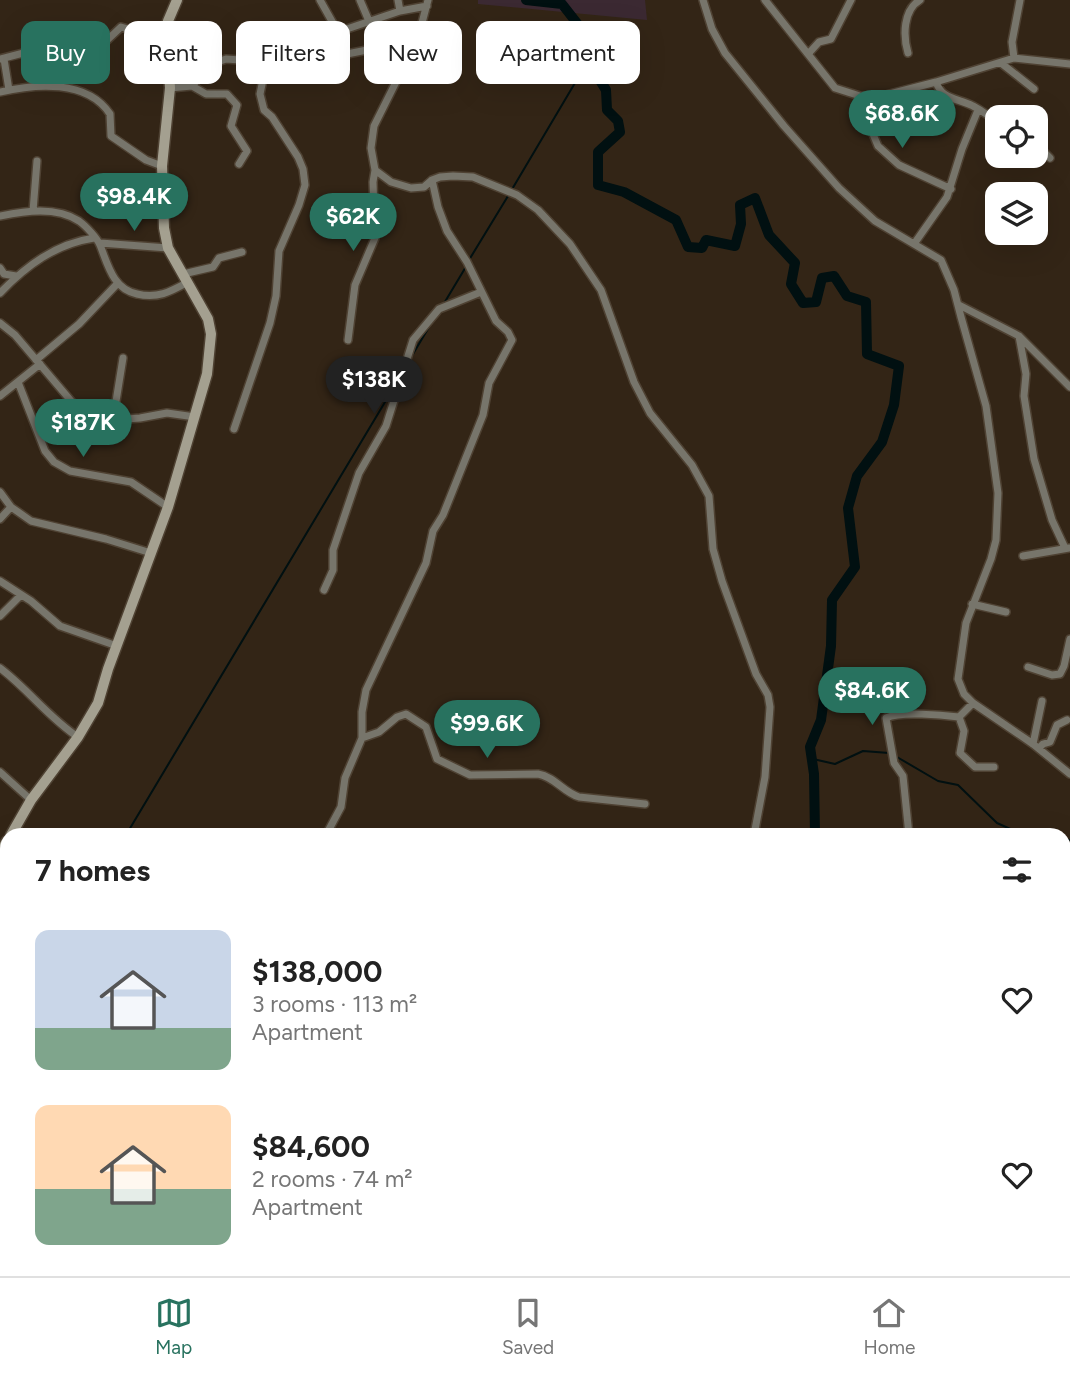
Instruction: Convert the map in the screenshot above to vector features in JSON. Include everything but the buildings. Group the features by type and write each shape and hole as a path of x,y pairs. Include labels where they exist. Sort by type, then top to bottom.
{"street":[{"path":"168,21 177,0"},
{"path":"320,0 338,32 364,24"},
{"path":"360,0 369,21"},
{"path":"398,0 400,11"},
{"path":"703,0 712,29 725,53 784,126 859,208 875,222 941,260 959,305 986,406 998,492 996,540 966,623 958,679 964,694 973,703 1036,746 1070,774"},
{"path":"765,0 835,88 860,96 878,97 1014,58 1070,64"},
{"path":"908,54 905,43 907,18 911,7 920,0"},
{"path":"1014,58 1012,42 1020,0"},
{"path":"808,53 819,42 831,39 846,2"},
{"path":"372,21 427,3 423,21"},
{"path":"9,90 2,59 54,45 97,46 103,44 121,27 124,28"},
{"path":"192,86 212,64 226,59 236,60"},
{"path":"1001,62 1034,89"},
{"path":"936,82 944,95 985,114"},
{"path":"15,828 31,800 78,737 98,703 168,507 207,374 211,334 205,311 168,248 164,228 162,166 170,84"},
{"path":"234,429 270,323 276,296 279,251 305,185 298,157 272,117 264,110 260,94 262,84"},
{"path":"348,340 355,285 375,237 375,170 371,148 374,126 396,84"},
{"path":"0,92 26,86 47,86 95,98 110,114 110,136 146,160 162,166"},
{"path":"170,88 192,86 206,94 227,94 237,105 231,126 247,151 239,164"},
{"path":"878,97 870,127 878,146 899,165 951,189"},
{"path":"914,244 941,208 951,189 962,149 978,110"},
{"path":"33,211 37,161"},
{"path":"375,170 391,182 411,188 424,187 432,180 453,176 473,177 517,195 538,210 570,244 601,290 634,382 650,413 680,447 701,477 709,496 713,550 722,581 756,674 768,695 770,707 765,777 755,828"},
{"path":"330,828 341,807 345,778 362,738 362,712 366,690 426,563 433,531 443,515 483,415 489,383 512,340 496,321 467,262 447,231 432,180"},
{"path":"0,206 1,216 33,211 51,212 80,222 97,241 117,284 132,293 165,295 185,278 213,267 219,258 242,252"},
{"path":"0,293 16,276 55,249 97,241 168,248"},
{"path":"0,268 4,274 16,276"},
{"path":"0,397 19,382 117,284"},
{"path":"324,590 333,570 333,550 359,473 386,426 414,340 439,309 481,292"},
{"path":"959,305 1019,336 1070,387"},
{"path":"0,323 11,331 77,411 88,417 113,420 167,413 195,417"},
{"path":"1019,336 1026,374 1024,396 1034,459 1052,520 1068,548 1070,557"},
{"path":"113,420 123,358"},
{"path":"19,382 45,451 54,463 70,471 131,482 168,507"},
{"path":"0,492 11,507 30,521 151,553"},
{"path":"0,519 11,507"},
{"path":"1023,556 1068,548"},
{"path":"0,581 69,631 117,646"},
{"path":"0,616 21,595"},
{"path":"972,604 1006,612"},
{"path":"1028,667 1060,674 1067,667 1070,639"},
{"path":"0,668 78,737"},
{"path":"1036,746 1042,701"},
{"path":"973,703 960,717 964,731 960,753 975,766 994,766"},
{"path":"362,738 375,734 397,717 406,714 426,727 437,759 470,775 538,774 547,776 570,795 645,804"},
{"path":"908,828 903,776 894,763 887,718 898,715 939,714 960,717"},
{"path":"1036,746 1050,741 1056,725 1067,719"},
{"path":"0,772 31,800"}],"shaded area":[{"path":"478,0 645,0 647,20 478,4"}],"waterway":[{"path":"526,0 562,4 580,27 588,61 606,90 607,110 618,121 620,132 598,152 598,185 624,192 676,220 688,247 702,248 706,240 735,246 741,224 740,205 755,198 769,235 795,263 791,284 803,303 816,302 822,278 834,276 847,296 866,302 867,354 899,366 894,405 882,442 857,476 848,508 855,567 832,600 831,646 821,720 810,747 814,774 815,828"},
{"path":"511,191 574,84"},
{"path":"469,260 508,196"},
{"path":"443,305 467,265"},
{"path":"410,359 432,322"},
{"path":"130,828 397,382"},
{"path":"813,759 835,764 863,751 889,753"},
{"path":"897,757 938,781 958,785 997,823 1008,828"}]}
